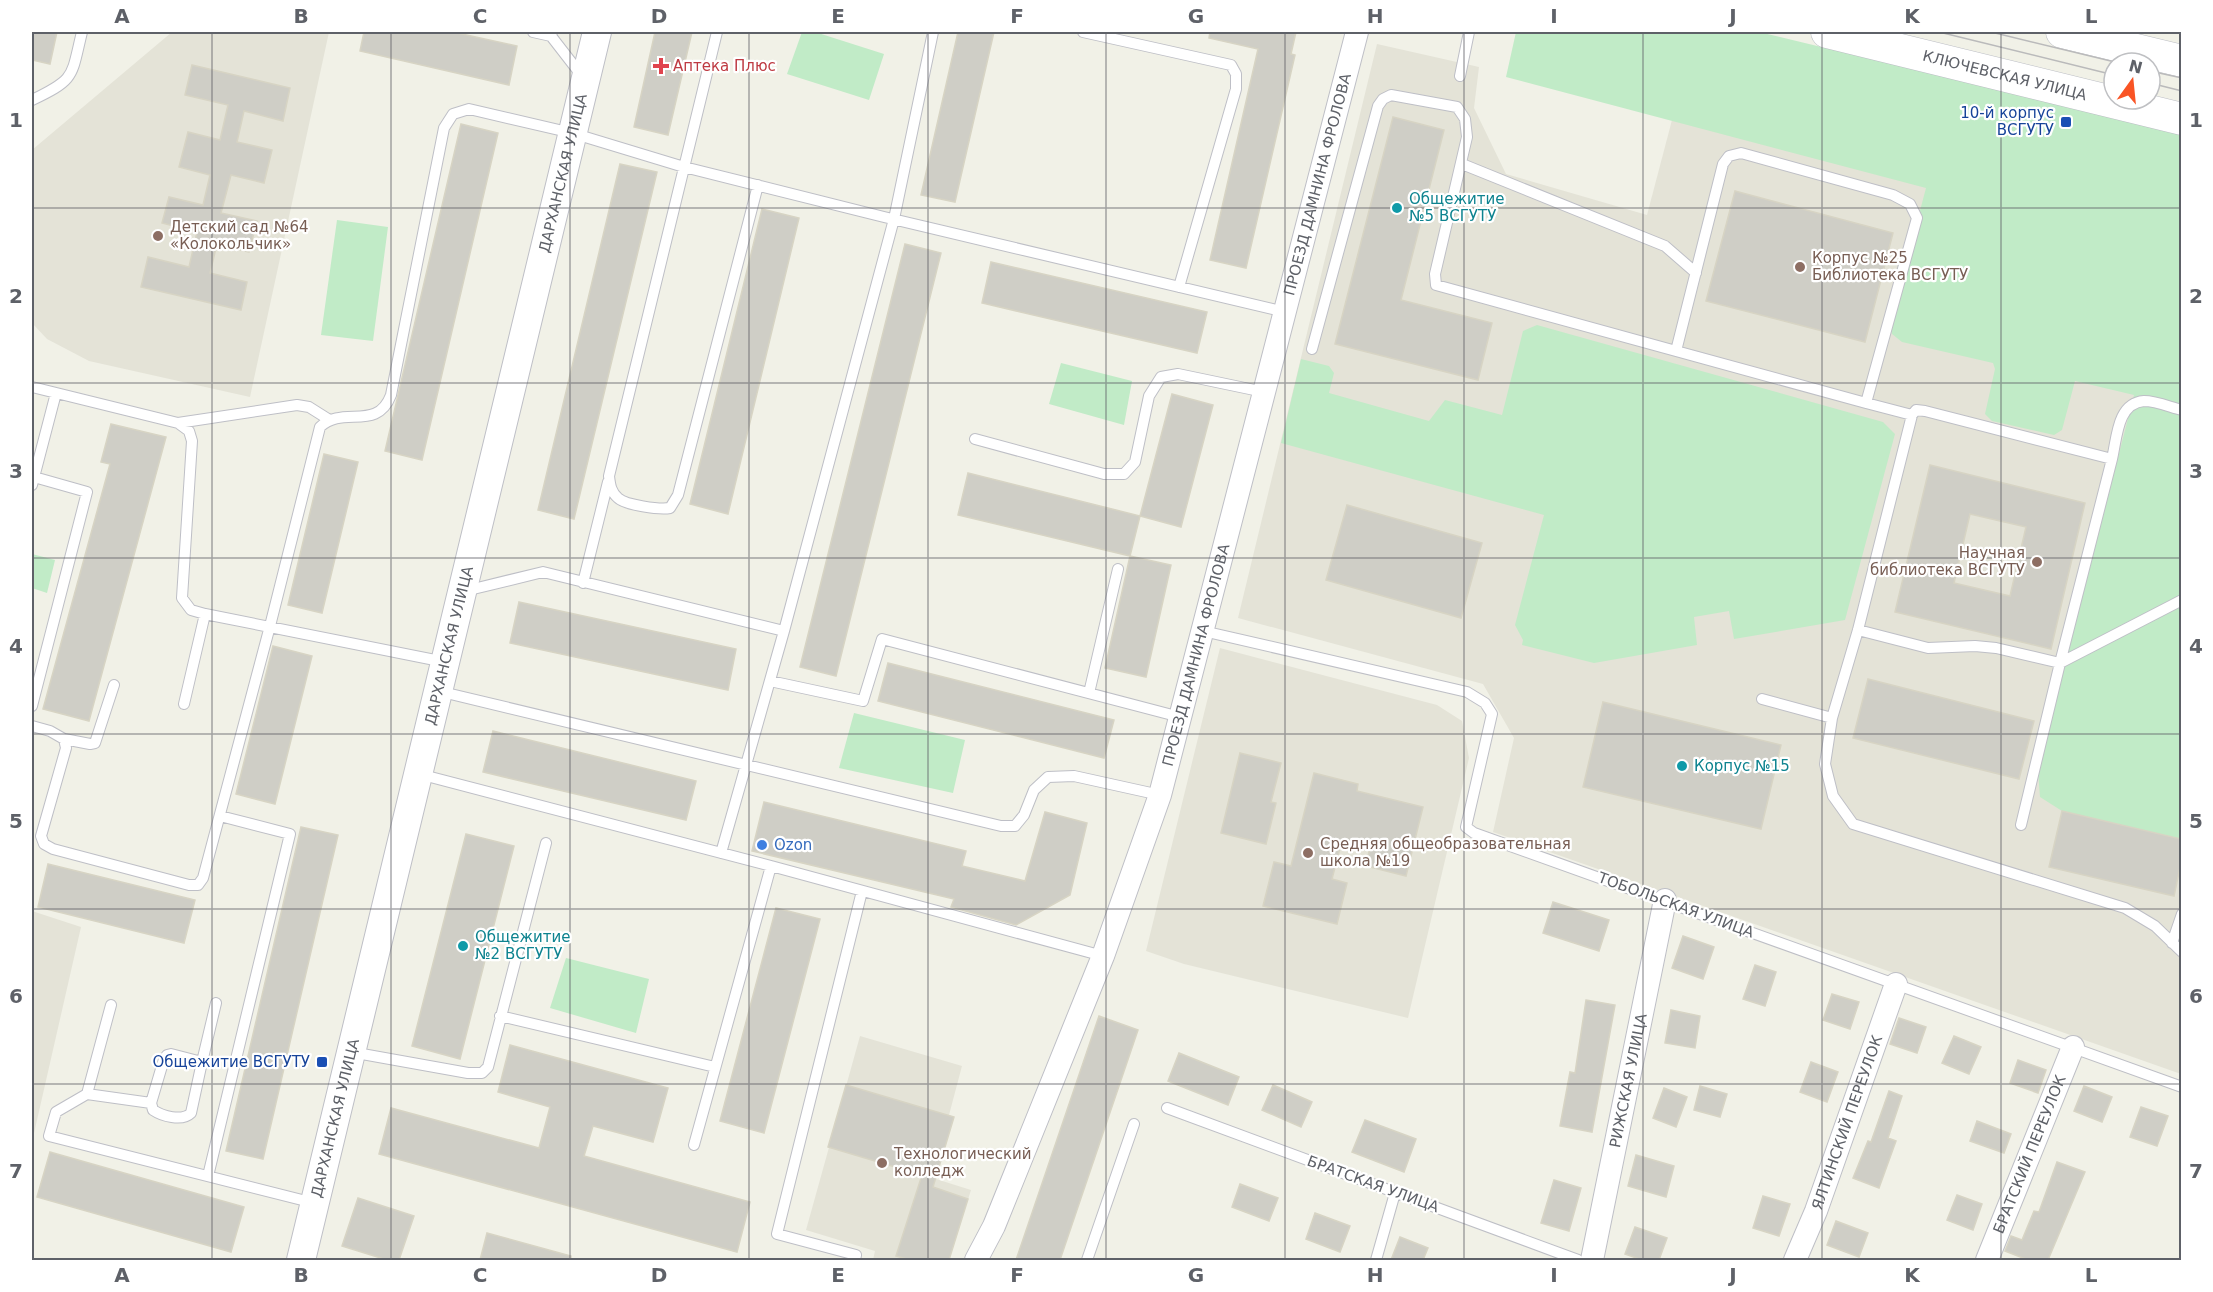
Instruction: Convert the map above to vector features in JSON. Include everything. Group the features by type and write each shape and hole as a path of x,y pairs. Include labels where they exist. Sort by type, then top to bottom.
{"main road":[{"name":"КЛЮЧЕВСКАЯ УЛИЦА","path":"1827,32 2181,119"},
{"path":"2062,32 2181,61"}],"street":[{"name":"ДАРХАНСКАЯ УЛИЦА","path":"300,1260 597,32"},
{"name":"ПРОЕЗД ДАМНИНА ФРОЛОВА","path":"976,1260 994,1226 1103,956 1160,795 1357,32"},
{"name":"РИЖСКАЯ УЛИЦА","path":"1593,1260 1665,900"},
{"name":"ЯЛТИНСКИЙ ПЕРЕУЛОК","path":"1795,1260 1816,1210 1896,984"},
{"name":"БРАТСКИЙ ПЕРЕУЛОК","path":"1988,1260 2073,1047"}],"lane":[{"path":"32,100 58,88 68,80 82,32"},
{"path":"532,32 551,34 585,80"},
{"path":"583,583 717,32"},
{"path":"721,853 784,631 894,219 933,32"},
{"path":"1083,32 1231,65 1236,74 1236,89 1179,286"},
{"path":"1460,76 1469,32"},
{"path":"1312,349 1378,106 1383,99 1391,95 1457,107 1465,119 1467,137 1435,274 1436,285 1912,415"},
{"path":"178,423 297,405 309,407 328,419 375,415 386,407 393,384 444,128 453,114 469,109 573,133 684,167 1285,312"},
{"path":"1676,351 1723,164 1730,156 1740,153 1893,195 1910,204 1917,218 1866,403"},
{"path":"1461,164 1665,246 1696,273"},
{"path":"609,476 611,490 619,501 661,510 670,508 678,495 758,185"},
{"path":"975,439 1104,474 1124,474 1135,462 1149,396 1161,377 1178,374 1264,392"},
{"path":"32,387 178,423 189,431 192,441 182,598 191,610 445,662"},
{"path":"32,706 87,492 32,481 56,393"},
{"path":"2021,825 2124,411 2133,404 2145,401 2181,410"},
{"path":"2112,459 1916,410 1912,415 1858,630 1832,718 1826,764 1833,796 1853,824 2125,908 2155,926 2181,952"},
{"path":"64,739 66,748 41,836 44,844 53,849 189,885 198,885 203,878 220,816 320,427 328,419"},
{"path":"1089,693 1118,569"},
{"path":"462,592 543,572 784,631"},
{"path":"1858,630 1928,648 1975,646 1996,648 2060,663 2181,600"},
{"path":"184,704 205,614"},
{"name":"ТОБОЛЬСКАЯ УЛИЦА","path":"1203,631 1467,692 1485,703 1492,714 1466,827 1474,833 2181,1087"},
{"path":"770,681 863,701 882,639 1180,717"},
{"path":"32,726 50,730 64,739 90,744 95,742 114,685"},
{"path":"438,691 1001,826 1015,826 1024,815 1034,790 1048,777 1074,776 1160,795"},
{"path":"1762,699 1832,718"},
{"path":"418,774 1103,956"},
{"path":"208,1176 290,834 220,816"},
{"path":"351,1052 468,1073 482,1073 488,1066 546,843"},
{"path":"694,1145 771,866"},
{"path":"855,1260 856,1255 777,1233 862,891"},
{"path":"2172,943 2181,914"},
{"path":"202,1062 167,1055 152,1103 153,1110 178,1118 191,1113 216,1003"},
{"path":"87,1094 111,1005"},
{"path":"500,1016 715,1067"},
{"path":"152,1103 87,1094 56,1112 49,1136 315,1203"},
{"name":"БРАТСКАЯ УЛИЦА","path":"1167,1108 1578,1260"},
{"path":"1087,1260 1134,1124"},
{"path":"1376,1260 1395,1193"}],"shaded area":[{"name":"Детский сад №64 «Колокольчик»","path":"172,32 329,32 250,397 89,361 47,339 32,323 32,150"},
{"path":"1377,44 1479,67 1474,108 1506,174 1647,215 1672,120 2181,254 2181,1074 1493,832 1514,738 1483,684 1238,618"},
{"name":"Средняя общеобразовательная школа №19","path":"1220,648 1437,705 1462,721 1469,758 1408,1018 1184,964 1146,951"},
{"path":"32,911 81,927 32,1142"},
{"name":"Технологический колледж","path":"860,1036 962,1066 949,1115 954,1117 936,1179 971,1190 949,1260 873,1260 875,1251 806,1230"}],"green space":[{"path":"802,32 815,32 884,54 869,100 787,74"},
{"path":"1516,32 1759,32 2181,134 2181,839 2062,811 2040,797 2038,771 2134,395 2075,381 2062,430 2054,435 1992,421 1985,414 1995,369 1993,363 1902,342 1892,334 1890,324 1926,188 1506,77"},
{"path":"337,220 388,227 373,341 321,335"},
{"path":"1537,325 1883,422 1895,434 1845,620 1734,639 1729,611 1694,617 1697,645 1594,663 1522,645 1523,640 1515,625 1544,515 1281,443 1301,359 1329,366 1334,373 1329,393 1429,421 1445,400 1502,415 1523,331"},
{"path":"1061,363 1132,381 1124,425 1049,404"},
{"path":"32,554 55,560 47,593 32,588"},
{"path":"854,713 965,740 953,793 839,768"},
{"path":"566,958 649,979 636,1033 550,1008"}],"building":[{"path":"32,32 57,32 50,64 32,60"},
{"path":"364,32 453,32 517,46 509,85 360,51"},
{"path":"655,32 692,32 668,135 634,127"},
{"path":"958,32 994,32 955,202 921,195"},
{"path":"1210,32 1296,32 1291,54 1295,55 1246,268 1210,260 1258,49 1209,38"},
{"path":"192,65 290,88 283,121 244,111 237,142 272,150 264,183 231,175 221,213 257,221 249,252 217,244 210,273 247,282 241,310 141,287 148,257 189,267 197,232 162,223 169,197 203,205 210,175 179,167 188,132 220,140 228,105 185,95"},
{"name":"Общежитие №5 ВСГУТУ","path":"1393,117 1444,130 1401,300 1492,323 1478,380 1335,344"},
{"path":"461,124 498,133 422,460 385,451"},
{"path":"620,164 657,172 574,519 538,510"},
{"name":"Корпус №25 Библиотека ВСГУТУ","path":"1735,191 1893,233 1865,342 1706,301"},
{"path":"762,209 799,218 728,514 690,504"},
{"path":"905,244 941,253 836,676 800,667"},
{"path":"991,262 1207,312 1197,353 982,303"},
{"path":"1172,394 1213,405 1181,527 1140,516"},
{"path":"111,424 166,437 89,721 43,709 110,464 101,462"},
{"path":"324,454 358,462 322,613 288,605"},
{"path":"1930,465 2085,503 2051,649 1895,612","holes":["1970,514 2026,527 2010,596 1954,583"]},
{"path":"968,473 1140,516 1130,556 958,515"},
{"path":"1347,505 1482,543 1461,618 1326,580"},
{"path":"1130,556 1171,565 1146,677 1105,668"},
{"path":"519,602 736,649 728,690 510,643"},
{"path":"273,646 312,656 275,804 236,794"},
{"path":"888,663 1114,720 1104,758 878,701"},
{"path":"1868,679 2034,721 2019,779 1853,738"},
{"name":"Корпус №15","path":"1603,702 1781,745 1761,829 1583,787"},
{"path":"493,731 696,781 686,820 483,772"},
{"path":"1240,753 1281,763 1271,802 1276,803 1266,844 1221,833"},
{"path":"1314,773 1358,784 1357,791 1423,807 1406,876 1366,866 1370,847 1342,840 1332,879 1347,883 1337,924 1263,906 1274,862 1291,866"},
{"path":"764,802 966,851 962,866 1025,881 1045,812 1087,823 1070,895 1016,925 951,907 954,899 752,851"},
{"path":"2062,811 2181,839 2181,863 2174,896 2049,867"},
{"path":"301,827 338,835 263,1159 226,1151"},
{"name":"Общежитие №2 ВСГУТУ","path":"466,834 514,846 460,1059 412,1046"},
{"path":"48,864 195,900 184,943 38,907"},
{"path":"1553,902 1609,920 1599,951 1543,933"},
{"path":"776,908 820,919 764,1133 720,1121"},
{"path":"1683,936 1714,947 1703,979 1672,968"},
{"path":"1755,965 1776,972 1765,1006 1743,999"},
{"path":"1832,994 1859,1002 1850,1029 1823,1020"},
{"path":"1586,1000 1615,1005 1592,1132 1560,1126 1570,1072 1575,1073"},
{"path":"1671,1010 1700,1016 1695,1048 1665,1043"},
{"path":"1099,1016 1138,1030 1060,1260 1016,1260"},
{"path":"1899,1018 1926,1027 1917,1053 1890,1044"},
{"path":"1954,1036 1981,1047 1969,1074 1942,1063"},
{"path":"510,1045 668,1088 653,1142 593,1126 584,1156 750,1202 737,1252 379,1154 391,1108 539,1148 550,1107 498,1092"},
{"path":"1179,1053 1239,1077 1228,1105 1168,1081"},
{"path":"2018,1060 2046,1070 2038,1093 2010,1083"},
{"path":"1811,1062 1838,1072 1827,1102 1800,1092"},
{"path":"846,1085 954,1117 933,1187 968,1199 949,1260 910,1260 896,1256 922,1175 828,1147"},
{"path":"1273,1085 1312,1102 1301,1127 1262,1110"},
{"path":"1700,1086 1727,1094 1720,1117 1694,1110"},
{"path":"2084,1086 2112,1097 2102,1122 2074,1111"},
{"path":"1664,1088 1687,1097 1676,1127 1653,1118"},
{"path":"1889,1091 1902,1096 1888,1138 1896,1141 1879,1188 1853,1178 1868,1141 1871,1142"},
{"path":"2141,1107 2168,1116 2157,1146 2130,1137"},
{"path":"1365,1120 1416,1139 1404,1172 1352,1152"},
{"path":"1977,1121 2011,1134 2004,1153 1970,1141"},
{"path":"50,1152 244,1207 231,1252 37,1197"},
{"path":"1636,1155 1674,1166 1666,1197 1628,1186"},
{"path":"2057,1162 2085,1172 2048,1260 2028,1260 2005,1251 2011,1236 2022,1240 2034,1211 2039,1212"},
{"path":"1554,1180 1581,1188 1569,1231 1541,1223"},
{"path":"1240,1184 1278,1198 1269,1221 1232,1207"},
{"path":"1957,1195 1982,1204 1973,1230 1947,1220"},
{"path":"1763,1196 1790,1204 1779,1236 1753,1228"},
{"path":"358,1198 414,1216 399,1260 387,1260 342,1246"},
{"path":"1315,1213 1350,1226 1340,1252 1306,1239"},
{"path":"1836,1221 1868,1233 1859,1257 1827,1245"},
{"path":"1635,1227 1667,1238 1659,1260 1642,1260 1625,1254"},
{"path":"487,1233 571,1256 571,1260 480,1260"},
{"path":"1400,1237 1428,1248 1423,1260 1391,1260"}],"tram line":[{"path":"1939,32 2102,72"},
{"path":"1991,32 2102,59"},
{"path":"2162,74 2182,78"},
{"path":"2162,86 2182,91"}],"place":[{"name":"Аптека Плюс","path":"661,66"},
{"name":"10-й корпус ВСГУТУ","path":"2066,122"},
{"name":"Общежитие №5 ВСГУТУ","path":"1397,208"},
{"name":"Детский сад №64 «Колокольчик»","path":"158,236"},
{"name":"Корпус №25 Библиотека ВСГУТУ","path":"1800,267"},
{"name":"Научная библиотека ВСГУТУ","path":"2037,562"},
{"name":"Корпус №15","path":"1682,766"},
{"name":"Ozon","path":"762,845"},
{"name":"Средняя общеобразовательная школа №19","path":"1308,853"},
{"name":"Общежитие №2 ВСГУТУ","path":"463,946"},
{"name":"Общежитие ВСГУТУ","path":"322,1062"},
{"name":"Технологический колледж","path":"882,1163"}]}
